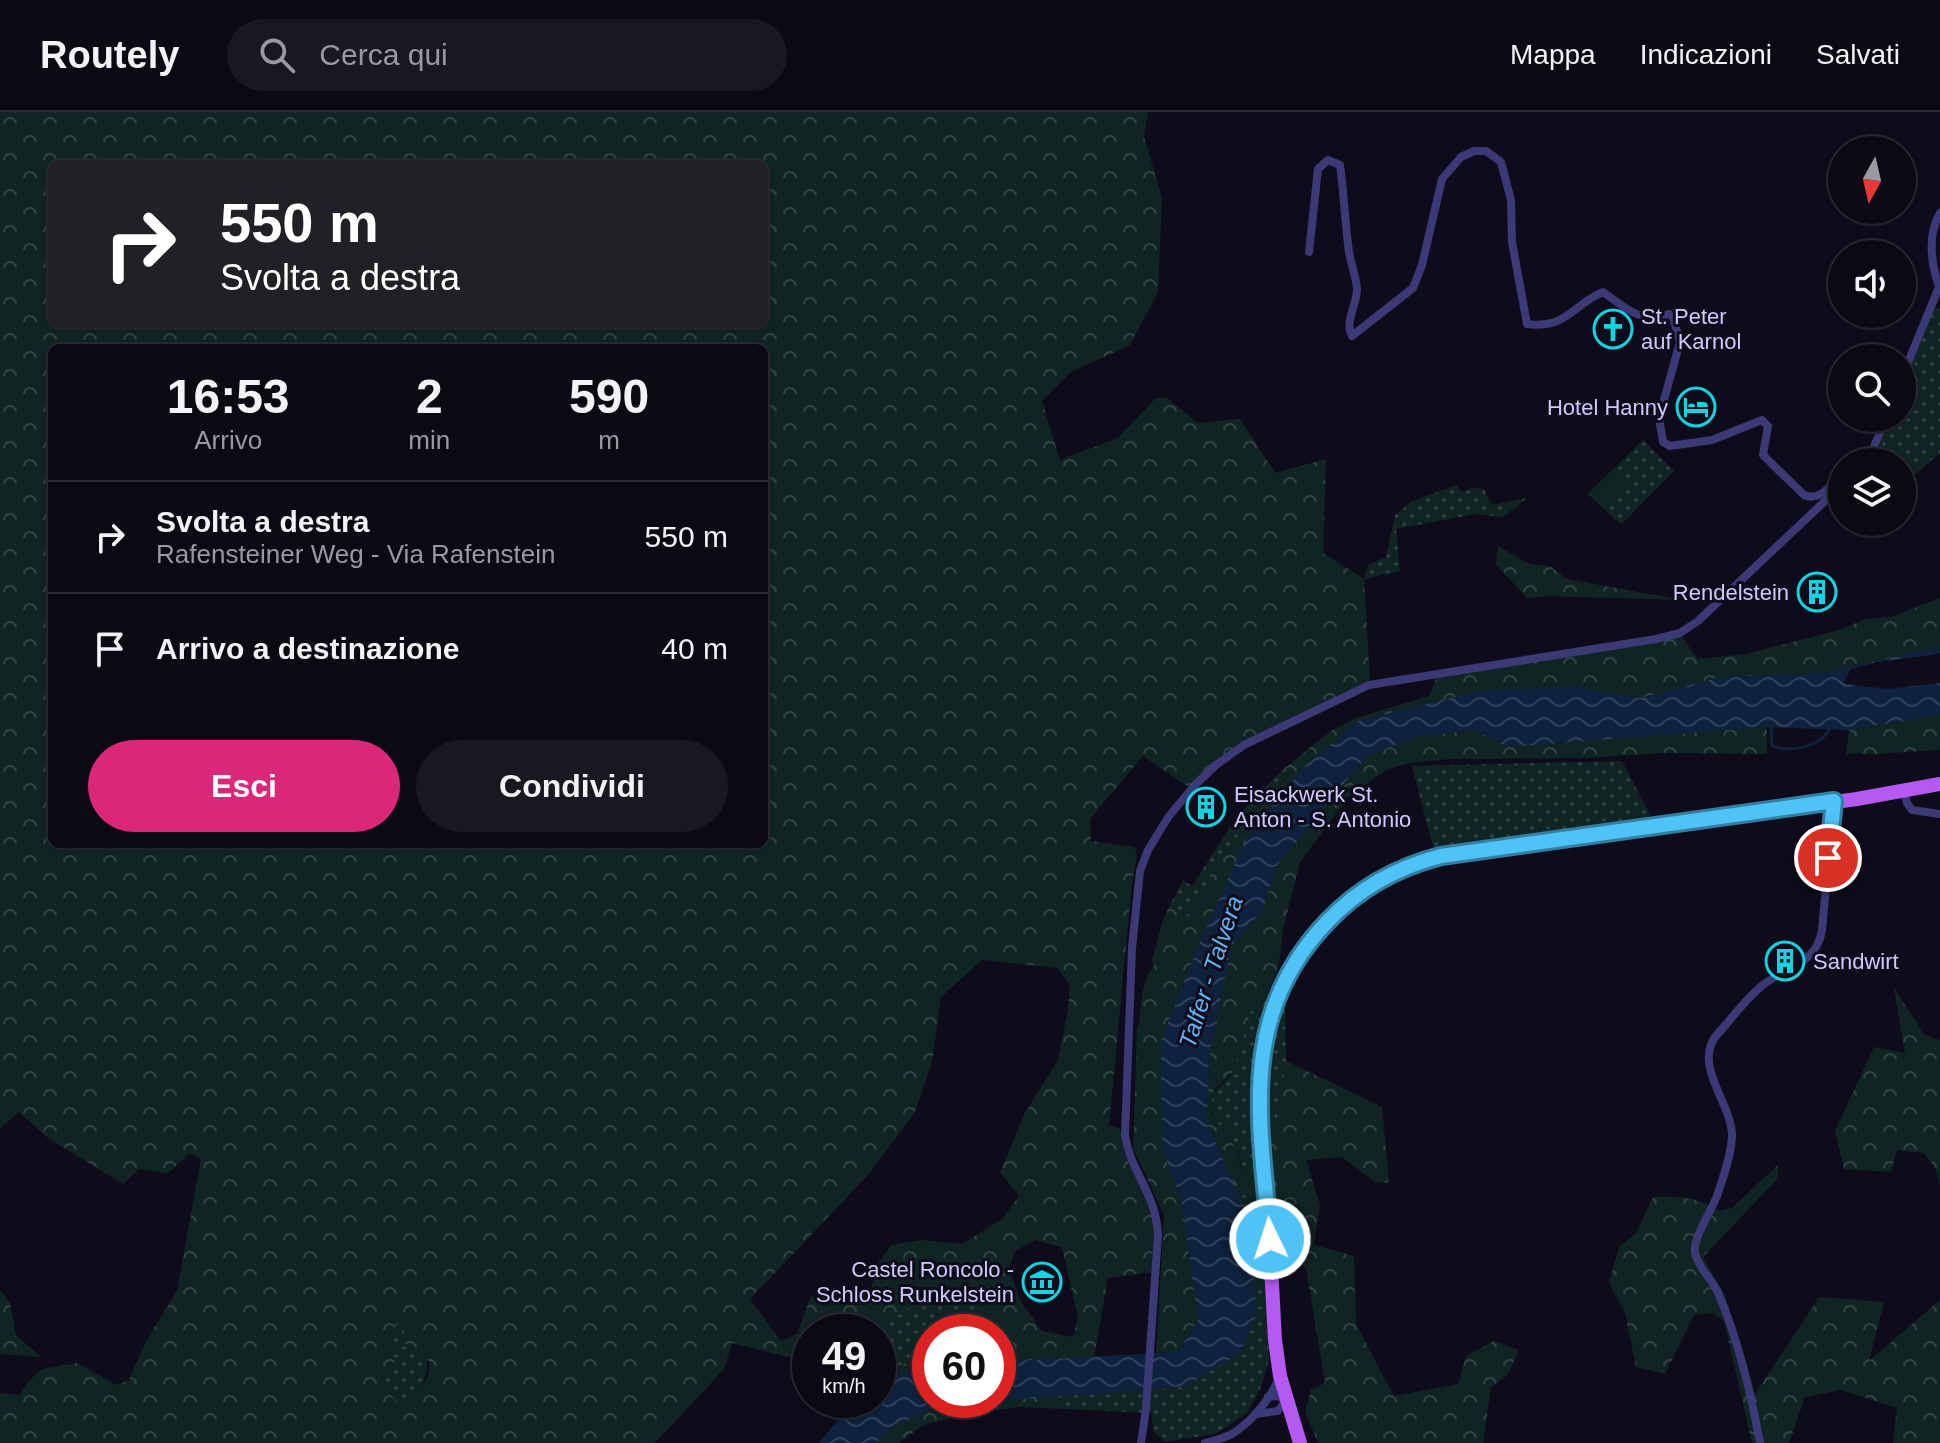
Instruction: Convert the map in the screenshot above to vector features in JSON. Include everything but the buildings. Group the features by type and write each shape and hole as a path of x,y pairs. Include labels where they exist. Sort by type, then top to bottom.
{"main road":[{"path":"1300,1443 1293,1423 1282,1406 1259,1103 1262,1046 1286,974 1332,916 1384,878 1441,856 1940,784"}],"street":[{"path":"1309,252 1318,169 1328,160 1334,160 1340,165 1350,256 1357,287 1349,321 1352,336 1413,288 1422,265 1442,179 1461,157 1474,151 1486,151 1501,162 1511,200 1512,242 1527,324 1545,324 1566,318 1603,292 1628,311 1651,318 1669,314 1673,317 1680,342 1659,421 1666,444 1712,440 1762,420 1768,426 1763,455 1804,495 1818,497 1828,487"},
{"path":"1916,344 1939,288 1931,256 1933,229 1940,213"},
{"path":"1141,1443 1151,1342 1157,1216 1152,1199 1129,1154 1125,1135 1132,948 1140,871 1148,850 1169,816 1216,765 1244,745 1369,685 1674,634 1698,621 1828,498"},
{"path":"1904,791 1912,810 1940,814"},
{"path":"1760,1443 1750,1392 1721,1299 1694,1251 1696,1240 1718,1194 1732,1139 1730,1121 1711,1068 1710,1048 1715,1037 1764,984 1791,971 1818,944 1822,930 1834,801"},
{"path":"1205,1443 1234,1433 1255,1414 1275,1389 1280,1376"},
{"path":"1255,1414 1282,1406 1278,1396 1268,1397"}],"green space":[{"path":"0,112 1148,112 1144,137 1162,198 1158,292 1130,345 1071,372 1042,401 1060,460 1118,438 1156,398 1167,398 1198,423 1240,419 1275,473 1326,459 1323,553 1364,579 1370,680 1319,709 1243,744 1190,788 1143,756 1090,819 1091,841 1135,847 1137,857 1109,1125 1120,1129 1127,1160 1149,1201 1154,1222 1152,1272 1108,1278 1094,1357 1016,1361 1016,1314 987,1314 977,1278 896,1314 804,1314 811,1296 852,1298 871,1291 876,1267 891,1245 922,1240 962,1244 1002,1219 1019,1196 1000,1172 1025,1113 1058,1060 1070,986 1058,968 982,960 941,997 932,1062 915,1112 868,1175 750,1299 781,1341 792,1336 792,1358 732,1343 724,1369 655,1443 0,1443 0,1393 20,1395 41,1369 77,1363 116,1385 129,1380 146,1341 177,1291 201,1159 190,1153 168,1173 139,1169 123,1184 48,1138 19,1112 0,1128","holes":["1035,1240 1062,1247 1078,1318 1073,1337 1042,1331 1021,1302 1009,1268 1015,1251","404,1318 404,1343 430,1362 428,1376 416,1397 398,1405 381,1377 395,1362 391,1348 397,1319"]},
{"path":"1934,307 1940,309 1940,453 1916,473 1916,448 1877,448 1885,432 1916,432 1916,353"},
{"path":"1643,440 1674,471 1621,525 1588,494"},
{"path":"1615,467 1632,484 1604,509 1588,494"},
{"path":"1456,485 1463,492 1472,488 1484,489 1492,505 1527,498 1503,517 1476,514 1396,529 1400,571 1364,579 1368,565 1386,557 1395,515 1411,502"},
{"path":"1498,546 1527,563 1551,567 1567,579 1682,600 1527,598 1496,564"},
{"path":"1940,598 1940,647 1823,673 1721,677 1641,698 1579,687 1358,721 1246,839 1162,1148 1182,1204 1198,1320 1178,1352 1156,1353 1164,1215 1133,1148 1137,1030 1143,989 1154,966 1152,960 1169,907 1188,917 1244,827 1287,778 1281,771 1331,731 1356,718 1429,696 1438,674 1680,633 1697,659 1746,654 1840,630 1865,619 1891,617"},
{"path":"1940,714 1940,750 1846,755 1849,730"},
{"path":"1767,727 1767,754 1663,753 1409,763 1388,769 1348,797 1300,862 1284,925 1278,969 1262,1013 1251,1010 1234,1071 1214,1090 1211,1113 1218,1126 1226,1123 1243,1172 1265,1170 1266,1195 1239,1195 1207,1124 1209,1056 1231,947 1262,911 1277,865 1366,757 1414,737 1475,730 1507,747"},
{"path":"1622,761 1654,822 1434,851 1412,766"},
{"path":"1281,771 1287,777 1244,827 1188,918 1169,907 1183,880 1192,886 1238,815"},
{"path":"1894,988 1925,1035 1940,1040 1940,1185 1935,1167 1924,1153 1897,1150 1891,1172 1844,1169 1835,1131 1874,1047 1905,1053"},
{"path":"1285,997 1286,1061 1276,1130 1265,1170 1244,1172 1226,1123 1218,1126 1211,1104 1212,1096 1235,1066 1251,1010 1270,1016"},
{"path":"1286,1061 1382,1107 1389,1183 1375,1182 1342,1157 1306,1160 1320,1205 1314,1245 1354,1256 1356,1324 1394,1396 1458,1384 1466,1356 1494,1341 1519,1350 1508,1375 1491,1387 1483,1443 1318,1443 1305,1411 1311,1390 1325,1383 1306,1268 1284,1256 1274,1255 1269,1132 1276,1130"},
{"path":"1778,1165 1778,1178 1703,1257 1725,1296 1755,1394 1819,1297 1884,1302 1869,1361 1940,1300 1940,1443 1893,1443 1897,1408 1841,1390 1805,1397 1789,1443 1752,1443 1724,1321 1713,1313 1694,1315 1665,1374 1636,1367 1625,1313 1609,1283 1619,1247 1636,1233 1653,1197 1688,1198 1719,1211 1732,1208"},
{"path":"1239,1195 1266,1195 1264,1257 1269,1361 1260,1390 1246,1414 1215,1434 1165,1442 1154,1432 1151,1413 1067,1409 1057,1396 1184,1387 1249,1216"},
{"path":"977,1277 987,1314 912,1314 912,1361 896,1367 896,1314"},
{"path":"0,1290 10,1303 16,1335 41,1357 0,1354"},
{"path":"404,1318 423,1349 427,1364 416,1398 398,1405 381,1377 395,1362 391,1348 397,1319"},
{"path":"912,1361 912,1368 896,1376 896,1367"},
{"path":"1057,1396 1067,1409 1016,1408 1016,1399"},
{"path":"912,1418 951,1418 923,1425 899,1443 876,1443 894,1426"}],"water":[{"name":"Talfer - Talvera","path":"1940,647 1940,653 1932,655 1877,662 1851,669 1844,682 1887,689 1940,683 1940,714 1849,730 1767,727 1507,747 1475,730 1414,737 1366,757 1277,865 1262,911 1231,947 1209,1056 1207,1124 1249,1216 1257,1314 1240,1353 1184,1387 1016,1399 1016,1361 1178,1352 1198,1320 1182,1204 1162,1148 1161,1041 1201,939 1246,839 1302,769 1358,721 1483,690 1579,687 1641,698 1721,677 1823,673"},
{"path":"912,1369 912,1418 894,1426 876,1443 819,1443 839,1418 896,1418 896,1376"}],"waterway":[{"path":"1771,724 1772,746 1788,749 1819,741 1830,729"}],"place":[{"name":"St. Peter auf Karnol","path":"1613,329"},
{"name":"Hotel Hanny","path":"1696,407"},
{"name":"Rendelstein","path":"1817,592"},
{"name":"Eisackwerk St. Anton - S. Antonio","path":"1206,807"},
{"name":"Sandwirt","path":"1785,961"},
{"name":"Castel Roncolo - Schloss Runkelstein","path":"1042,1282"}],"route":[{"path":"1270,1239 1259,1103 1262,1046 1270,1016 1286,974 1296,958 1332,916 1364,890 1405,868 1441,856 1834,801 1828,858"}]}
